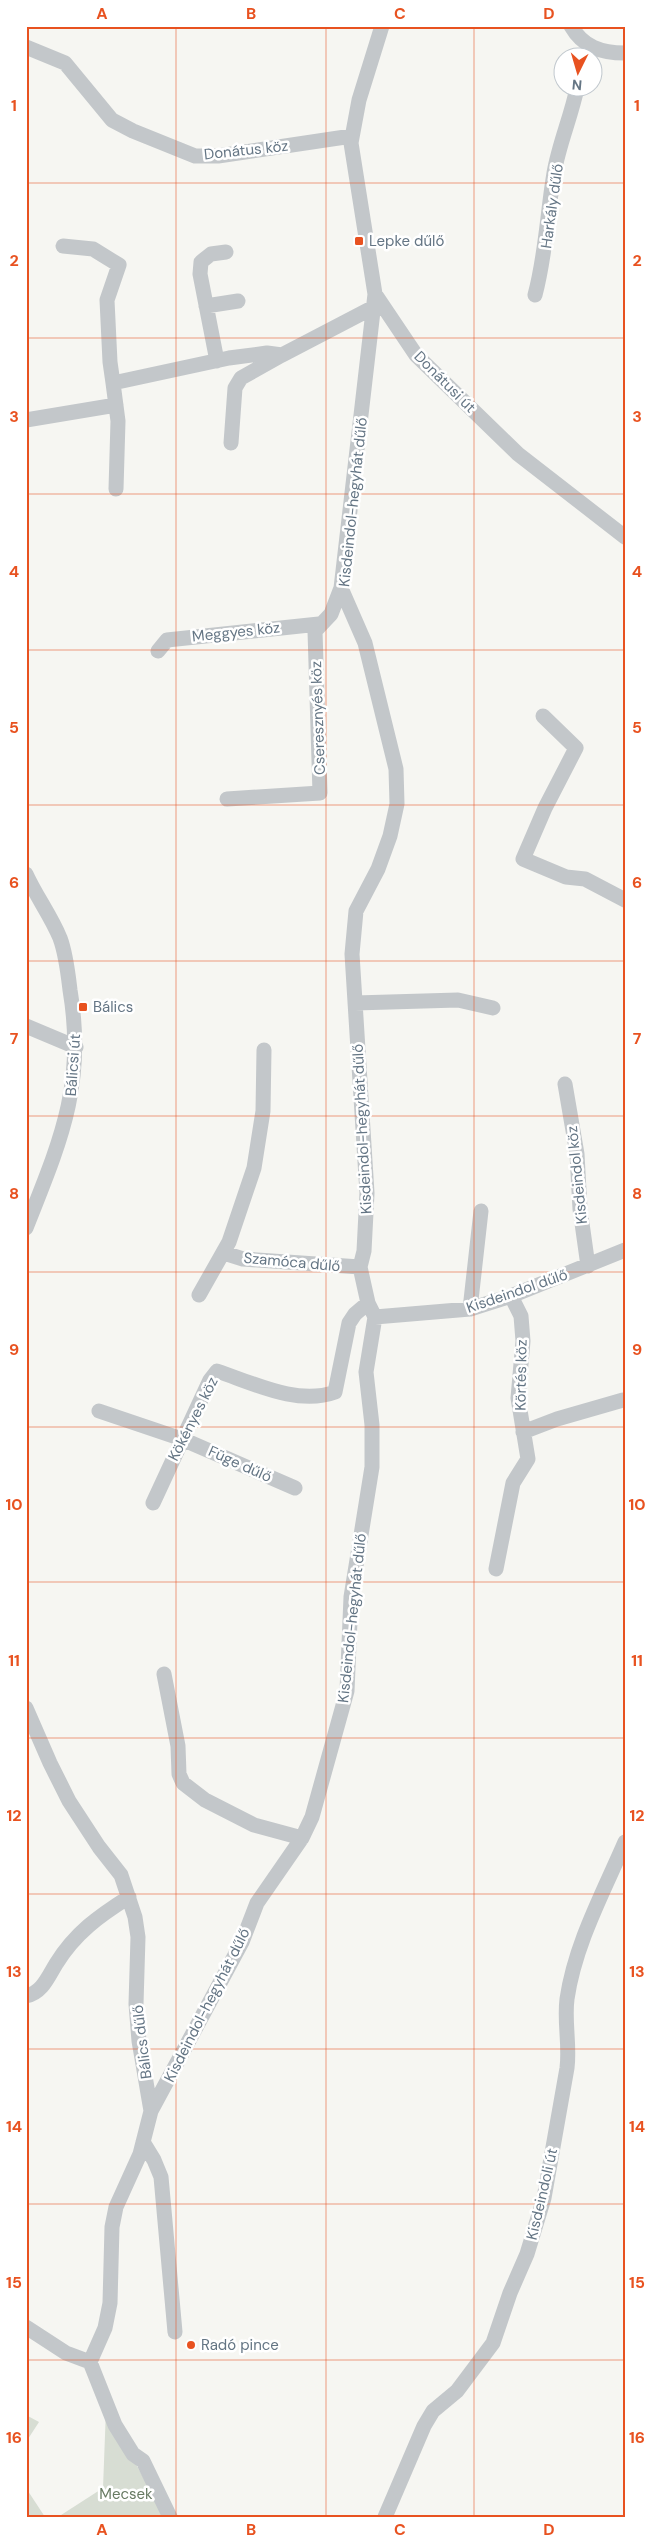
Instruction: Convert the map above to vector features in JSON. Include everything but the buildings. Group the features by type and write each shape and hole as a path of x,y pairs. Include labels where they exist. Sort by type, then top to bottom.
{"street":[{"name":"Donátusi út","path":"382,26 359,100 351,143 374,301 416,355 518,454 625,537"},
{"path":"570,26 581,48"},
{"name":"Donátus köz","path":"26,46 65,64 112,120 133,131 195,156 218,156 352,136"},
{"path":"604,50 625,53"},
{"name":"Harkály dűlő","path":"535,295 544,258 554,171 571,118 575,98"},
{"path":"63,246 93,249 119,266 107,300 110,362 116,405 118,440 116,489"},
{"path":"217,361 200,274 201,262 210,254 226,252"},
{"path":"206,306 238,301"},
{"path":"231,443 236,388 241,378 374,301"},
{"name":"Kisdeindol-hegyhát dűlő","path":"151,2111 242,1942 257,1903 302,1838 322,1786 347,1691 351,1597 372,1467 372,1426 366,1372 371,1310 360,1267 364,1251 367,1193 352,954 356,911 378,869 390,836 397,804 396,769 366,644 341,588 374,301"},
{"path":"113,383 217,361 267,353 282,355"},
{"path":"26,420 116,405"},
{"name":"Cseresznyés köz","path":"227,799 320,793 315,631 331,614 341,588"},
{"name":"Meggyes köz","path":"158,651 167,640 320,624"},
{"path":"543,716 576,748 545,808 523,859 566,877 585,879 625,900"},
{"name":"Bálicsi út","path":"26,874 60,937 75,1019 76,1047 72,1096 64,1130 26,1228"},
{"path":"355,1003 458,1000 493,1008"},
{"path":"26,1026 76,1047"},
{"name":"Szamóca dűlő","path":"199,1295 224,1253 254,1168 263,1111 264,1050"},
{"name":"Kisdeindol köz","path":"565,1084 577,1154 580,1208 588,1266"},
{"path":"470,1309 481,1211"},
{"name":"Kisdeindol dűlő","path":"371,1310 470,1309 511,1296 625,1250"},
{"name":"Szamóca dűlő","path":"224,1253 243,1259 360,1267"},
{"name":"Körtés köz","path":"496,1569 513,1482 528,1459 518,1398 523,1341 520,1316 511,1296"},
{"name":"Kökényes köz","path":"153,1504 210,1380 218,1371 282,1393 321,1397 335,1392 349,1323 355,1314 371,1310"},
{"path":"523,1432 557,1419 623,1400"},
{"name":"Füge dűlő","path":"99,1412 182,1439 295,1488"},
{"path":"164,1674 178,1746 179,1774 183,1782 205,1800 254,1826 302,1838"},
{"name":"Bálics dűlő","path":"26,1708 69,1801 99,1847 121,1875 129,1897 138,1937 136,2004 139,2040 151,2111 140,2154 116,2207 112,2227 110,2303 104,2328 90,2362"},
{"name":"Kisdeindoli út","path":"385,2517 432,2411 457,2390 493,2342 510,2293 527,2254 544,2198 570,2050 566,2015 574,1962 625,1842"},
{"path":"26,1996 34,1995 41,1989 58,1960 94,1919 129,1897"},
{"path":"143,2142 154,2160 161,2177 175,2332"},
{"path":"26,2327 66,2353 90,2362 115,2425 133,2454 143,2461 170,2517"}],"green space":[{"name":"Mecsek","path":"106,2409 165,2517 58,2517 103,2488"},
{"path":"26,2415 39,2422 26,2442"},
{"path":"26,2488 45,2517 26,2517"}],"place":[{"name":"Lepke dűlő","path":"359,241"},
{"name":"Bálics","path":"83,1007"},
{"name":"Radó pince","path":"191,2345"}]}
